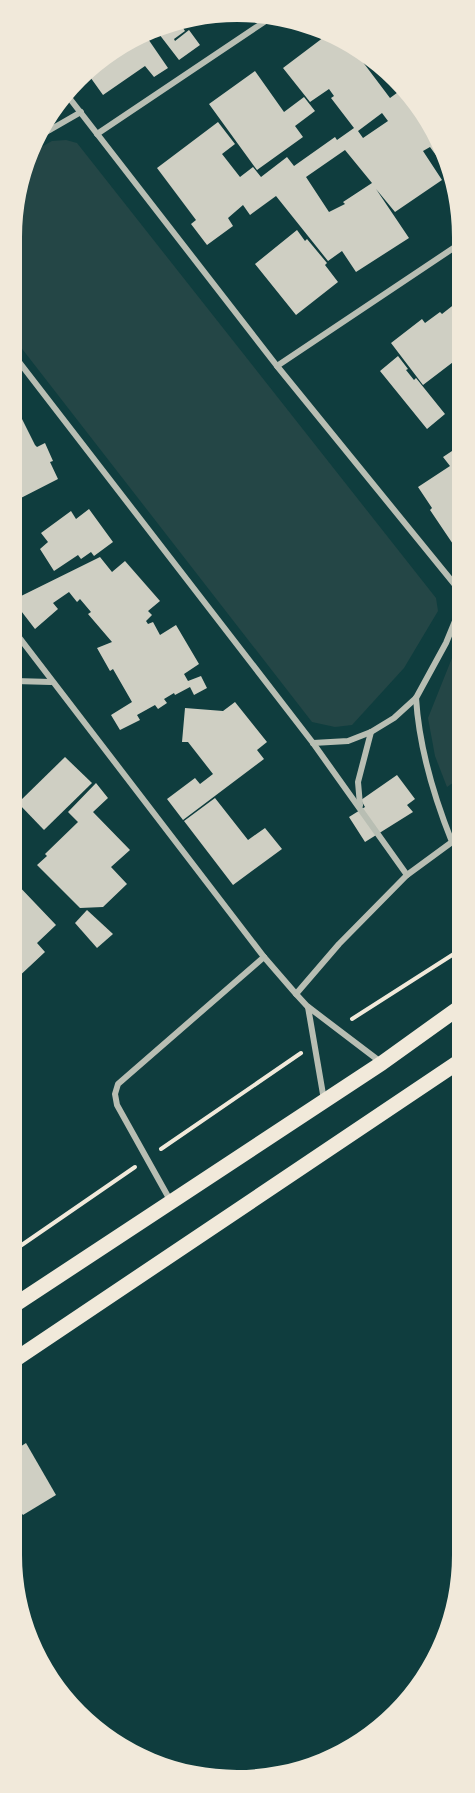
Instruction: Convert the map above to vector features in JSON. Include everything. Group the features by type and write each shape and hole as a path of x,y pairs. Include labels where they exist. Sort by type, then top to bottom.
{"main road":[{"path":"22,1300 324,1102 452,1013"},
{"path":"22,1355 452,1065"}],"street":[{"path":"97,134 262,24"},
{"path":"72,101 277,366 452,581"},
{"path":"52,129 81,112"},
{"path":"277,366 452,249"},
{"path":"22,366 313,743 407,875"},
{"path":"313,743 348,741 371,732 394,718 416,698 452,628"},
{"path":"22,642 264,957 307,1006 382,1063"},
{"path":"22,681 51,681"},
{"path":"296,994 339,944 407,875 452,842 444,822 421,738 416,698"},
{"path":"360,807 358,782 371,732"},
{"path":"170,1201 117,1105 115,1094 118,1084 264,957"},
{"path":"307,1006 324,1102"}],"path":[{"path":"337,1028 452,955"},
{"path":"22,1245 314,1044"}],"shaded area":[{"path":"66,140 77,143 436,598 438,611 404,668 352,725 335,727 312,722 22,349 24,209 39,155 43,146 52,141"},
{"path":"452,658 452,784 447,787 435,756 428,718"}],"building":[{"path":"184,30 174,39 175,41 189,30 200,45 179,60 161,37"},
{"path":"321,39 345,51 365,65 390,98 397,93 408,107 430,142 436,156 430,147 423,151 442,180 395,212 376,189 409,238 356,272 342,251 328,261 276,196 250,215 243,205 228,218 233,226 207,245 191,224 196,220 157,168 218,122 235,144 222,154 240,177 253,167 261,177 287,157 294,166 335,137 337,140 354,128 331,98 334,96 329,89 310,102 283,68","holes":["382,113 388,121 363,138 358,131","345,150 372,183 343,202 345,204 329,212 306,177"]},
{"path":"150,41 168,68 154,77 145,66 103,95 92,79 130,51"},
{"path":"255,71 284,112 304,97 315,111 295,126 303,137 257,170 209,104"},
{"path":"297,230 327,263 325,265 338,282 296,315 255,264"},
{"path":"452,306 452,363 423,385 391,343 422,319 425,323 440,312 442,314"},
{"path":"398,356 414,380 416,378 445,414 427,429 380,371"},
{"path":"22,419 35,445 37,447 45,443 58,479 22,497"},
{"path":"452,451 452,543 418,487 450,466 443,457"},
{"path":"89,509 113,542 94,556 91,552 81,559 78,555 54,571 40,549 48,542 41,533 71,511 76,519"},
{"path":"100,557 112,572 125,561 160,601 148,611 152,615 146,621 148,624 153,622 160,635 176,625 199,664 184,674 188,681 201,676 207,688 194,695 190,687 175,695 174,693 164,699 167,703 158,709 155,705 137,715 140,720 120,730 111,715 132,702 113,669 110,671 97,648 112,642 88,614 91,612 80,599 77,602 69,592 53,603 58,609 35,629 22,612 22,596"},
{"path":"235,702 267,742 257,750 264,759 183,820 167,799 195,778 200,784 213,774 188,742 182,742 185,708 223,711"},
{"path":"65,757 92,783 44,830 22,807 22,799"},
{"path":"397,775 415,799 407,805 413,812 365,842 349,817 365,807 361,800"},
{"path":"96,783 108,798 93,812 130,850 111,867 127,884 103,907 80,908 37,865 47,856 45,854 78,822 68,812"},
{"path":"215,798 248,840 265,828 282,849 233,885 184,821"},
{"path":"22,889 56,925 37,943 45,952 22,974"},
{"path":"87,910 113,934 97,948 75,923"},
{"path":"26,1443 56,1495 23,1515 22,1514 22,1446"}]}
